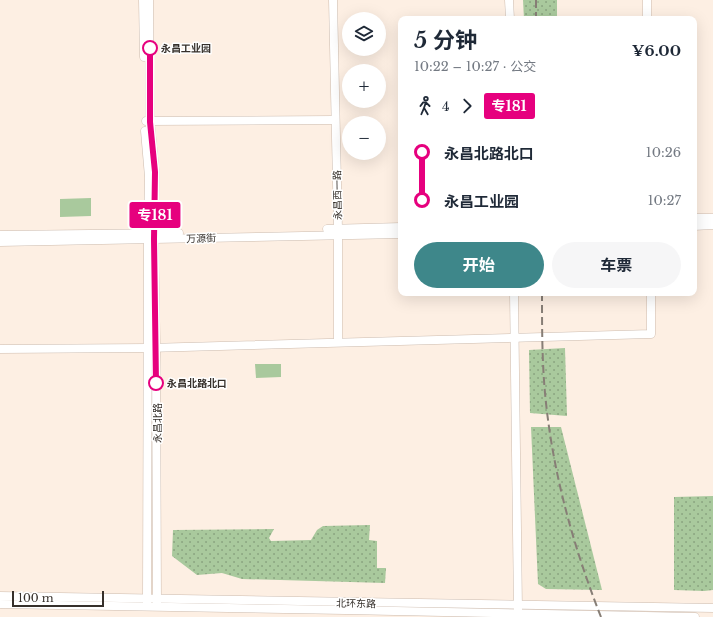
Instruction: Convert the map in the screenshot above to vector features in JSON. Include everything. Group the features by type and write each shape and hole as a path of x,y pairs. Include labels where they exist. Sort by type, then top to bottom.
{"street":[{"name":"永昌北路","path":"143,0 148,121 155,172 151,236 157,602"},
{"name":"永昌北路","path":"148,121 149,0"},
{"name":"永昌西一路","path":"333,0 338,232 338,342"},
{"path":"509,0 510,16"},
{"path":"647,0 647,16"},
{"path":"148,121 335,120"},
{"path":"697,218 713,218"},
{"path":"697,226 713,225"},
{"name":"万源街","path":"338,232 398,227"},
{"name":"万源街","path":"0,242 151,236 338,232 398,234"},
{"name":"万源街","path":"0,235 151,236"},
{"path":"514,296 518,609"},
{"path":"0,349 152,348 651,334 651,296"},
{"name":"永昌北路","path":"147,602 152,348"},
{"name":"北环东路","path":"0,596 147,602"},
{"name":"北环东路","path":"0,604 157,602 356,610 713,608"},
{"name":"北环东路","path":"518,609 581,616 695,617"}],"green space":[{"path":"523,0 557,0 557,16 524,16"},
{"path":"91,198 91,216 60,217 60,199"},
{"path":"565,348 567,416 530,413 529,350"},
{"path":"255,364 281,364 281,377 256,378"},
{"path":"531,427 561,427 602,590 546,589 538,584"},
{"path":"713,496 713,590 674,590 674,497"},
{"path":"370,525 369,540 377,541 377,568 386,568 385,583 242,579 222,573 197,575 172,556 173,530 274,529 269,538 271,541 311,540 317,530 323,526"}],"railway":[{"path":"536,0 536,16"},
{"path":"542,296 544,381 548,422 558,479 581,563 601,617"}],"bus line":[{"name":"专181","path":"150,48 150,122 155,172 154,239 156,383"}],"place":[{"name":"永昌工业园","path":"150,48"},
{"name":"永昌北路北口","path":"156,383"}]}
